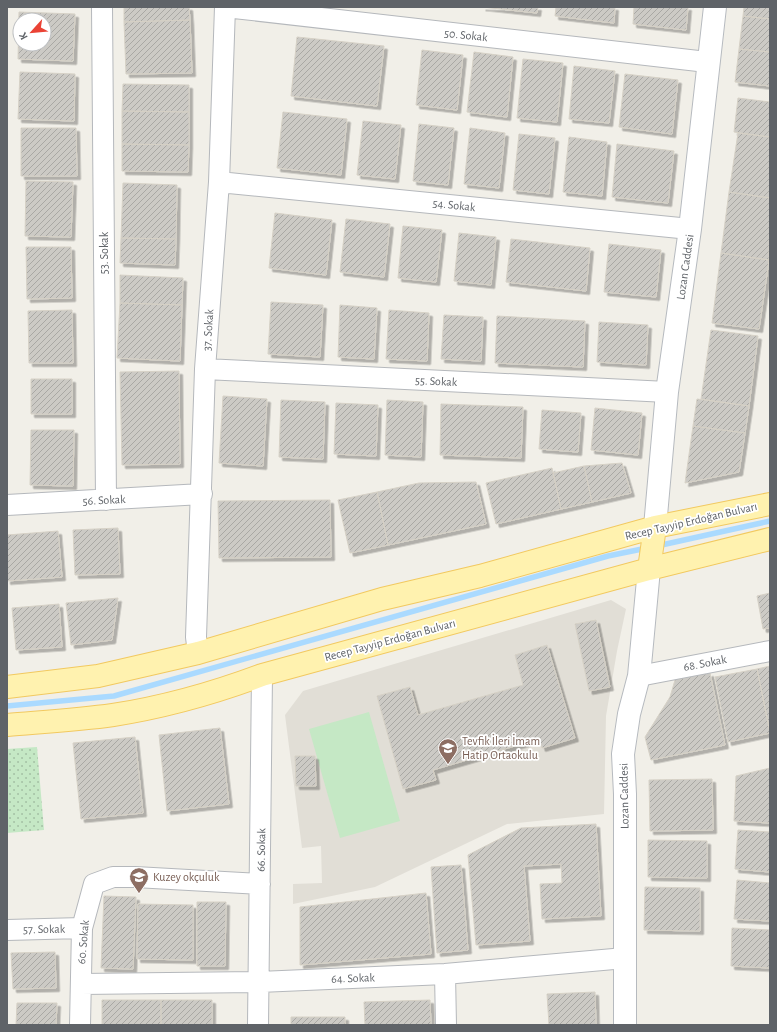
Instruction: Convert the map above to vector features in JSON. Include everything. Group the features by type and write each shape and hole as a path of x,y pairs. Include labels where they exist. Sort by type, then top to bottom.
{"main road":[{"name":"Lozan Caddesi","path":"654,530 667,392 690,229 707,62 715,7"},
{"name":"Recep Tayyip Erdoğan Bulvarı","path":"7,687 98,676 198,653 382,599 487,574 654,530 770,504"},
{"path":"650,564 654,530"},
{"name":"Recep Tayyip Erdoğan Bulvarı","path":"7,725 113,715 166,705 218,691 262,675 650,564 770,540"},
{"name":"Lozan Caddesi","path":"625,1025 625,794 623,754 629,714 639,676 650,564"}],"street":[{"name":"53. Sokak","path":"102,7 106,500"},
{"name":"50. Sokak","path":"225,7 707,62"},
{"name":"37. Sokak","path":"198,653 196,637 205,369 219,182 225,7"},
{"name":"54. Sokak","path":"219,182 690,229"},
{"name":"55. Sokak","path":"205,369 667,392"},
{"name":"56. Sokak","path":"7,505 202,494"},
{"name":"68. Sokak","path":"639,676 770,651"},
{"name":"66. Sokak","path":"258,1025 262,675"},
{"name":"60. Sokak","path":"80,1025 82,928 94,884 113,877 260,884"},
{"name":"57. Sokak","path":"7,930 82,928"},
{"name":"64. Sokak","path":"81,984 259,982 445,974 625,958"},
{"path":"445,974 446,1025"}],"shaded area":[{"name":"Tevfik İleri İmam Hatip Ortaokulu","path":"611,600 626,609 606,716 604,814 507,824 375,887 293,904 293,884 322,883 321,846 302,848 285,715 303,691"}],"green space":[{"path":"369,712 400,821 340,838 309,729"},
{"path":"37,747 44,830 7,833 7,749"}],"building":[{"path":"124,7 189,7 190,20 124,22"},
{"path":"482,7 538,7 537,13"},
{"path":"556,7 615,7 614,23 555,16"},
{"path":"634,7 688,7 686,30 633,24"},
{"path":"744,7 770,7 770,19 743,16"},
{"path":"52,13 75,14 73,61 18,59 18,52 52,52"},
{"path":"743,16 770,19 770,52 739,49"},
{"path":"190,20 192,73 126,74 124,22"},
{"path":"297,37 384,46 377,106 291,96"},
{"path":"739,49 770,52 770,86 735,82"},
{"path":"422,50 463,55 457,110 416,105"},
{"path":"474,52 513,57 507,117 467,112"},
{"path":"523,59 563,63 557,122 517,118"},
{"path":"574,66 615,71 609,123 569,119"},
{"path":"20,72 75,74 74,121 18,119"},
{"path":"625,74 678,80 672,134 619,127"},
{"path":"123,84 189,85 189,112 122,111"},
{"path":"738,98 770,102 770,137 734,132"},
{"path":"122,111 189,112 189,145 122,144"},
{"path":"283,112 347,119 341,175 277,168"},
{"path":"363,121 401,125 395,179 357,175"},
{"path":"419,124 454,128 448,185 413,181"},
{"path":"21,128 76,128 77,176 21,176"},
{"path":"470,128 505,133 499,188 464,184"},
{"path":"738,133 770,137 770,198 729,192"},
{"path":"519,134 555,138 549,194 513,190"},
{"path":"569,137 607,142 602,196 563,192"},
{"path":"122,144 189,145 188,172 122,171"},
{"path":"617,144 674,151 668,203 612,197"},
{"path":"26,181 73,182 71,237 25,236"},
{"path":"123,183 177,185 176,239 121,238"},
{"path":"729,192 770,198 769,260 721,253"},
{"path":"275,213 332,220 326,275 269,268"},
{"path":"346,219 390,224 384,277 340,272"},
{"path":"403,226 442,230 436,282 398,278"},
{"path":"459,233 496,237 491,285 454,281"},
{"path":"121,238 176,239 175,265 120,263"},
{"path":"511,239 590,248 586,291 506,282"},
{"path":"609,244 661,250 656,297 604,292"},
{"path":"26,247 71,247 72,298 27,299"},
{"path":"721,253 769,260 759,329 712,323"},
{"path":"120,275 183,278 182,305 120,303"},
{"path":"271,302 323,305 320,357 268,354"},
{"path":"120,303 182,305 180,361 117,358"},
{"path":"340,305 377,308 374,359 338,357"},
{"path":"72,310 73,363 29,363 28,311"},
{"path":"389,310 429,313 427,361 386,359"},
{"path":"444,315 483,317 481,361 441,359"},
{"path":"497,316 585,321 583,367 495,363"},
{"path":"599,322 648,325 646,365 597,362"},
{"path":"711,330 758,336 749,406 701,399"},
{"path":"179,371 180,464 122,465 120,372"},
{"path":"31,379 72,379 72,414 31,414"},
{"path":"223,396 267,399 263,466 219,463"},
{"path":"697,399 749,406 745,433 693,426"},
{"path":"281,400 325,402 323,459 279,457"},
{"path":"387,400 423,402 421,457 385,455"},
{"path":"336,403 378,405 376,456 334,454"},
{"path":"441,404 523,407 521,458 440,455"},
{"path":"595,408 642,413 638,455 591,450"},
{"path":"542,410 581,413 578,452 539,449"},
{"path":"693,426 745,433 739,472 685,483"},
{"path":"31,430 74,430 73,486 30,485"},
{"path":"622,463 631,493 592,502 584,466"},
{"path":"584,466 592,502 561,509 553,473"},
{"path":"552,468 561,509 496,524 486,483"},
{"path":"476,482 486,524 388,545 377,492 419,483"},
{"path":"377,492 388,545 350,553 338,500"},
{"path":"330,500 331,557 219,558 218,501"},
{"path":"118,528 120,574 75,575 73,530"},
{"path":"58,531 62,577 7,581 7,535"},
{"path":"770,593 770,628 763,629 757,596"},
{"path":"118,598 112,640 71,645 66,603"},
{"path":"59,604 62,647 16,650 12,608"},
{"path":"596,620 610,687 589,691 575,624"},
{"path":"547,645 575,738 542,748 539,739 433,770 436,780 403,789 377,696 410,687 418,715 523,685 515,655"},
{"path":"770,666 770,732 757,669"},
{"path":"757,669 770,733 728,742 715,677"},
{"path":"710,673 725,745 651,760 645,737 670,697 675,680"},
{"path":"220,728 229,804 167,811 159,735"},
{"path":"135,737 143,813 81,819 73,743"},
{"path":"295,756 315,756 316,786 296,786"},
{"path":"770,768 770,823 734,821 736,776"},
{"path":"712,779 713,830 650,831 649,780"},
{"path":"596,824 601,916 542,919 540,884 562,883 561,864 524,866 530,941 476,945 468,855 521,828"},
{"path":"738,830 770,832 770,872 735,869"},
{"path":"648,840 707,841 707,878 648,877"},
{"path":"461,865 468,950 437,953 431,867"},
{"path":"737,880 770,883 770,921 734,919"},
{"path":"645,887 700,888 700,931 644,930"},
{"path":"426,893 431,954 300,965 300,907"},
{"path":"104,896 136,897 133,969 101,968"},
{"path":"197,902 226,902 225,966 197,966"},
{"path":"138,904 193,905 193,960 137,959"},
{"path":"732,928 770,930 770,968 731,966"},
{"path":"55,952 56,988 13,989 11,953"},
{"path":"595,992 596,1025 549,1025 547,994"},
{"path":"102,1000 161,1000 161,1025 102,1025"},
{"path":"161,1000 212,1000 212,1025 161,1025"},
{"path":"430,1000 431,1025 365,1025 364,1002"},
{"path":"17,1003 57,1003 56,1025 16,1025"},
{"path":"291,1017 345,1017 345,1025 291,1025"}],"waterway":[{"path":"657,546 770,521"},
{"path":"7,706 114,696 608,556 647,548"}],"place":[{"name":"Tevfik İleri İmam Hatip Ortaokulu","path":"448,765"},
{"name":"Kuzey okçuluk","path":"139,894"}]}
